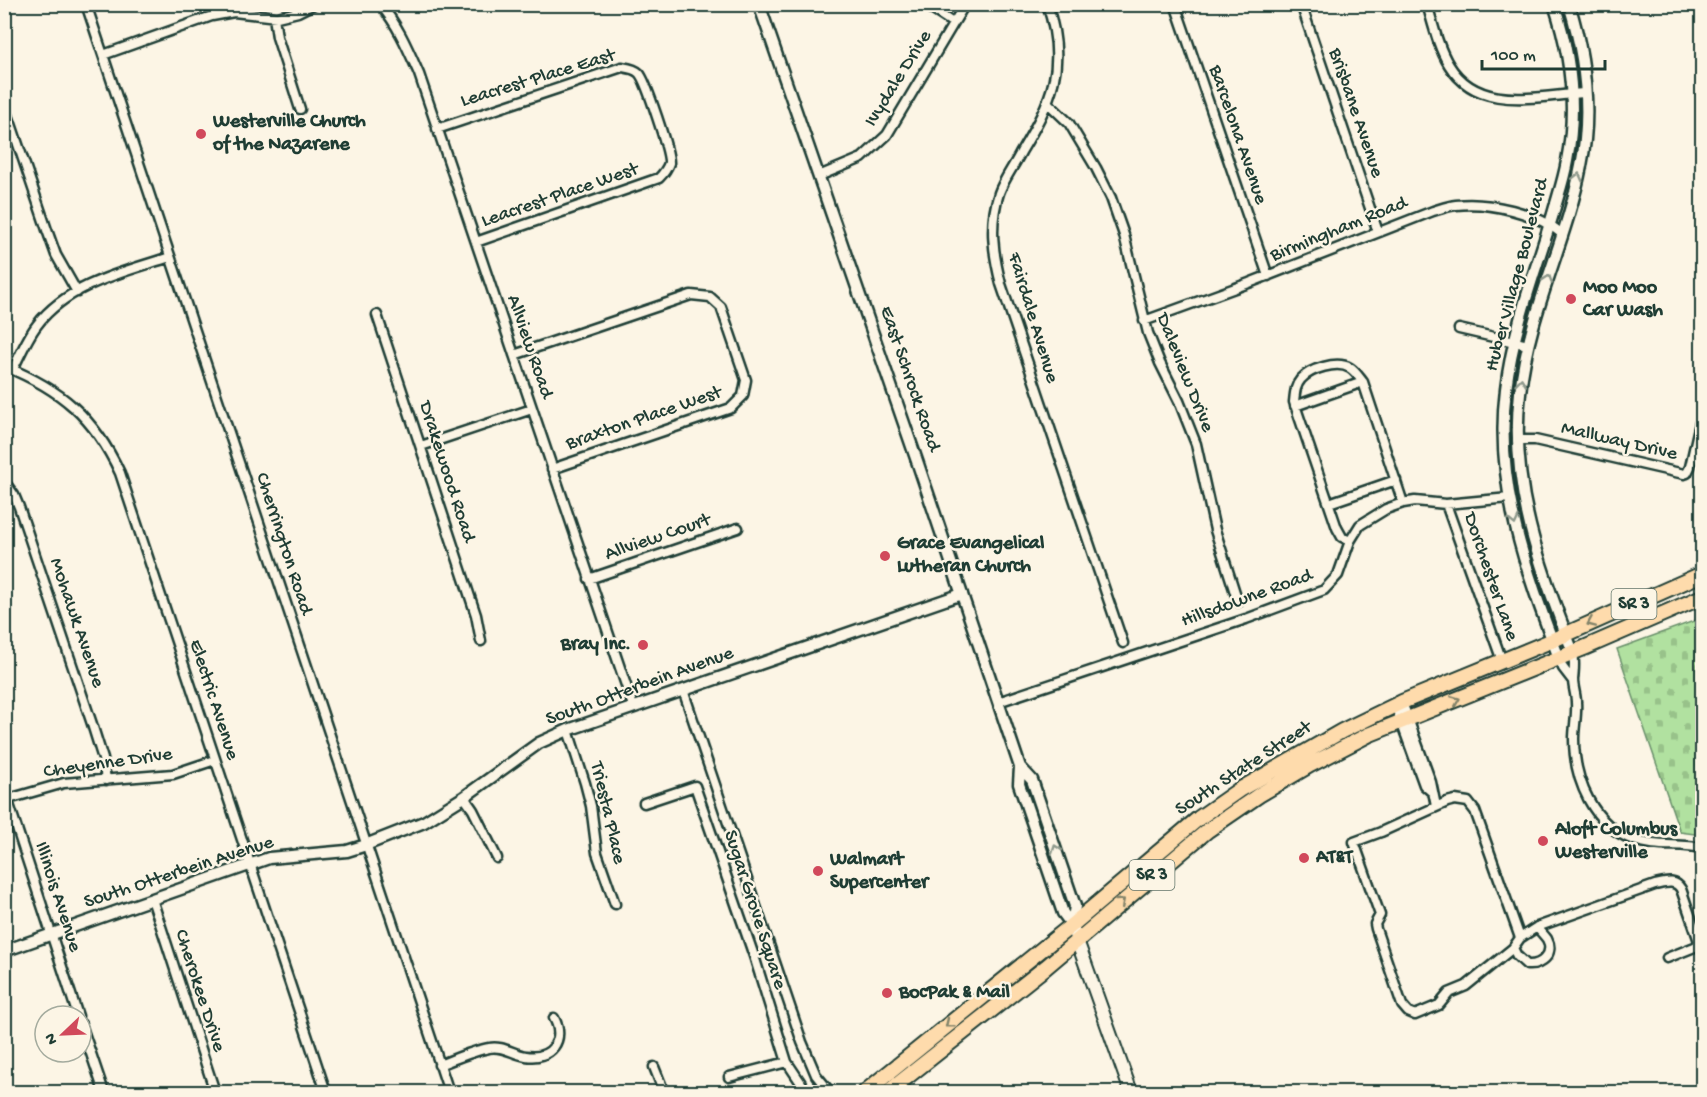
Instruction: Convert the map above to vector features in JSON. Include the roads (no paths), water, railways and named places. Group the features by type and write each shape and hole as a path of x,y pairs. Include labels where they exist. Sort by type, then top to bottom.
{"main road":[{"name":"South State Street","path":"888,1092 1230,814 1328,755 1368,735 1459,678 1559,638 1702,574"},
{"name":"South State Street","path":"865,1092 1072,925 1183,831 1223,801 1265,774 1363,721 1403,712 1559,658 1702,597"},
{"path":"1328,755 1345,740 1360,732 1363,721"},
{"path":"1230,814 1234,805 1322,752 1336,734"},
{"path":"1163,867 1178,846 1221,813 1223,801"},
{"path":"986,1014 990,1004 1068,938 1072,925"},
{"name":"East Schrock Road","path":"1072,925 1131,1092"},
{"path":"876,1092 910,1065 921,1046"}],"street":[{"name":"Cherrington Road","path":"87,4 449,1092"},
{"path":"104,54 212,16 234,12 274,17 298,12 314,4"},
{"name":"Allview Road","path":"380,4 407,46 437,129 633,706"},
{"name":"East Schrock Road","path":"759,4 1020,767 1032,780 1074,903 1072,925"},
{"path":"924,4 953,22"},
{"name":"Ivydale Drive","path":"819,176 862,158 887,135 965,4"},
{"name":"Fairdale Avenue","path":"1047,4 1056,40 1055,81 1048,103 1000,192 993,222 994,255 1001,284 1123,643"},
{"name":"Barcelona Avenue","path":"1175,4 1268,276"},
{"name":"Brisbane Avenue","path":"1300,4 1378,232"},
{"path":"1427,4 1450,67 1462,80 1477,90 1504,98 1550,97 1586,93"},
{"name":"Huber Village Boulevard","path":"1554,4 1564,40 1572,94 1567,162 1514,342 1503,421 1503,450 1509,498 1518,538 1559,638 1573,652"},
{"name":"Huber Village Boulevard","path":"1559,658 1559,638 1520,479 1517,440 1520,393 1528,345 1566,222 1583,155 1586,93 1582,55 1569,4"},
{"path":"274,17 277,36 300,109"},
{"name":"Leacrest Place East","path":"437,129 622,67 639,73 656,116"},
{"path":"4,103 46,230 77,292"},
{"name":"Daleview Drive","path":"1048,103 1069,123 1096,168 1110,198 1124,235 1144,321 1196,444 1215,530 1238,602"},
{"name":"Leacrest Place West","path":"476,242 658,178 665,172 669,163 668,152 656,116"},
{"name":"Birmingham Road","path":"1144,321 1268,276 1433,211 1457,205 1482,205 1537,218 1550,223 1562,234"},
{"name":"Birmingham Road","path":"1550,223 1566,222"},
{"path":"9,368 37,325 61,300 99,281 170,257"},
{"name":"Braxton Place West","path":"514,355 692,295 711,297 721,307 746,380 743,396 731,408 552,469"},
{"name":"Drakewood Road","path":"377,315 476,615 481,641"},
{"path":"1459,329 1528,345"},
{"path":"1350,542 1342,537 1296,406 1295,388 1302,377 1323,367 1349,367 1363,382 1403,502"},
{"name":"Electric Avenue","path":"9,368 38,381 66,400 89,421 108,448 120,473 326,1092"},
{"path":"1296,406 1363,382"},
{"path":"421,446 532,409"},
{"name":"Mallway Drive","path":"1517,440 1535,440 1684,474 1689,471 1702,414"},
{"path":"1329,503 1396,480"},
{"name":"Mohawk Avenue","path":"4,481 14,495 26,529 92,724 103,759 106,780"},
{"name":"Hillsdowne Road","path":"998,702 1318,593 1330,585 1338,575 1350,542 1360,525 1386,509 1403,502 1446,504 1509,498"},
{"name":"Dorchester Lane","path":"1446,504 1502,661"},
{"name":"Allview Court","path":"589,579 738,528"},
{"name":"South Otterbein Avenue","path":"4,951 268,858 347,851 366,845 424,822 464,797 539,743 568,730 962,594"},
{"path":"1573,652 1576,668 1573,681 1576,703 1575,759 1586,795 1596,813 1619,834 1635,841 1702,848"},
{"path":"1559,658 1573,681"},
{"path":"683,690 801,1042 816,1075 830,1092"},
{"path":"1403,712 1424,785 1432,792 1436,806"},
{"name":"Triesta Place","path":"568,730 591,806 597,853 615,904"},
{"name":"Cheyenne Drive","path":"6,800 64,783 173,774 215,760"},
{"name":"Sugar Grove Square","path":"644,803 695,786 754,956 787,1062 807,1092"},
{"name":"Illinois Avenue","path":"4,789 74,1004"},
{"path":"464,797 497,858"},
{"path":"1520,938 1472,806 1462,800 1436,806 1354,842 1380,915 1375,924 1376,929 1404,1010 1415,1015 1440,1005 1449,993 1466,986 1513,948 1520,938 1537,927 1655,885 1676,883 1681,889 1699,944 1667,958"},
{"name":"Cherokee Drive","path":"152,899 215,1092"},
{"path":"1513,948 1517,956 1527,965 1544,960 1549,945 1537,927"},
{"path":"439,1065 489,1048 506,1049 526,1056 546,1052 554,1047 559,1038 559,1027 554,1018"},
{"path":"93,1059 104,1092"},
{"path":"729,1077 787,1062"},
{"path":"654,1067 664,1092"}],"place":[{"name":"Westerville Church of the Nazarene","path":"201,134"},
{"name":"Moo Moo Car Wash","path":"1571,299"},
{"name":"Grace Evangelical Lutheran Church","path":"885,556"},
{"name":"Bray Inc.","path":"643,645"},
{"name":"Aloft Columbus Westerville","path":"1543,841"},
{"name":"AT&T","path":"1304,858"},
{"name":"Walmart Supercenter","path":"818,871"},
{"name":"BocPak & Mail","path":"887,993"}]}
